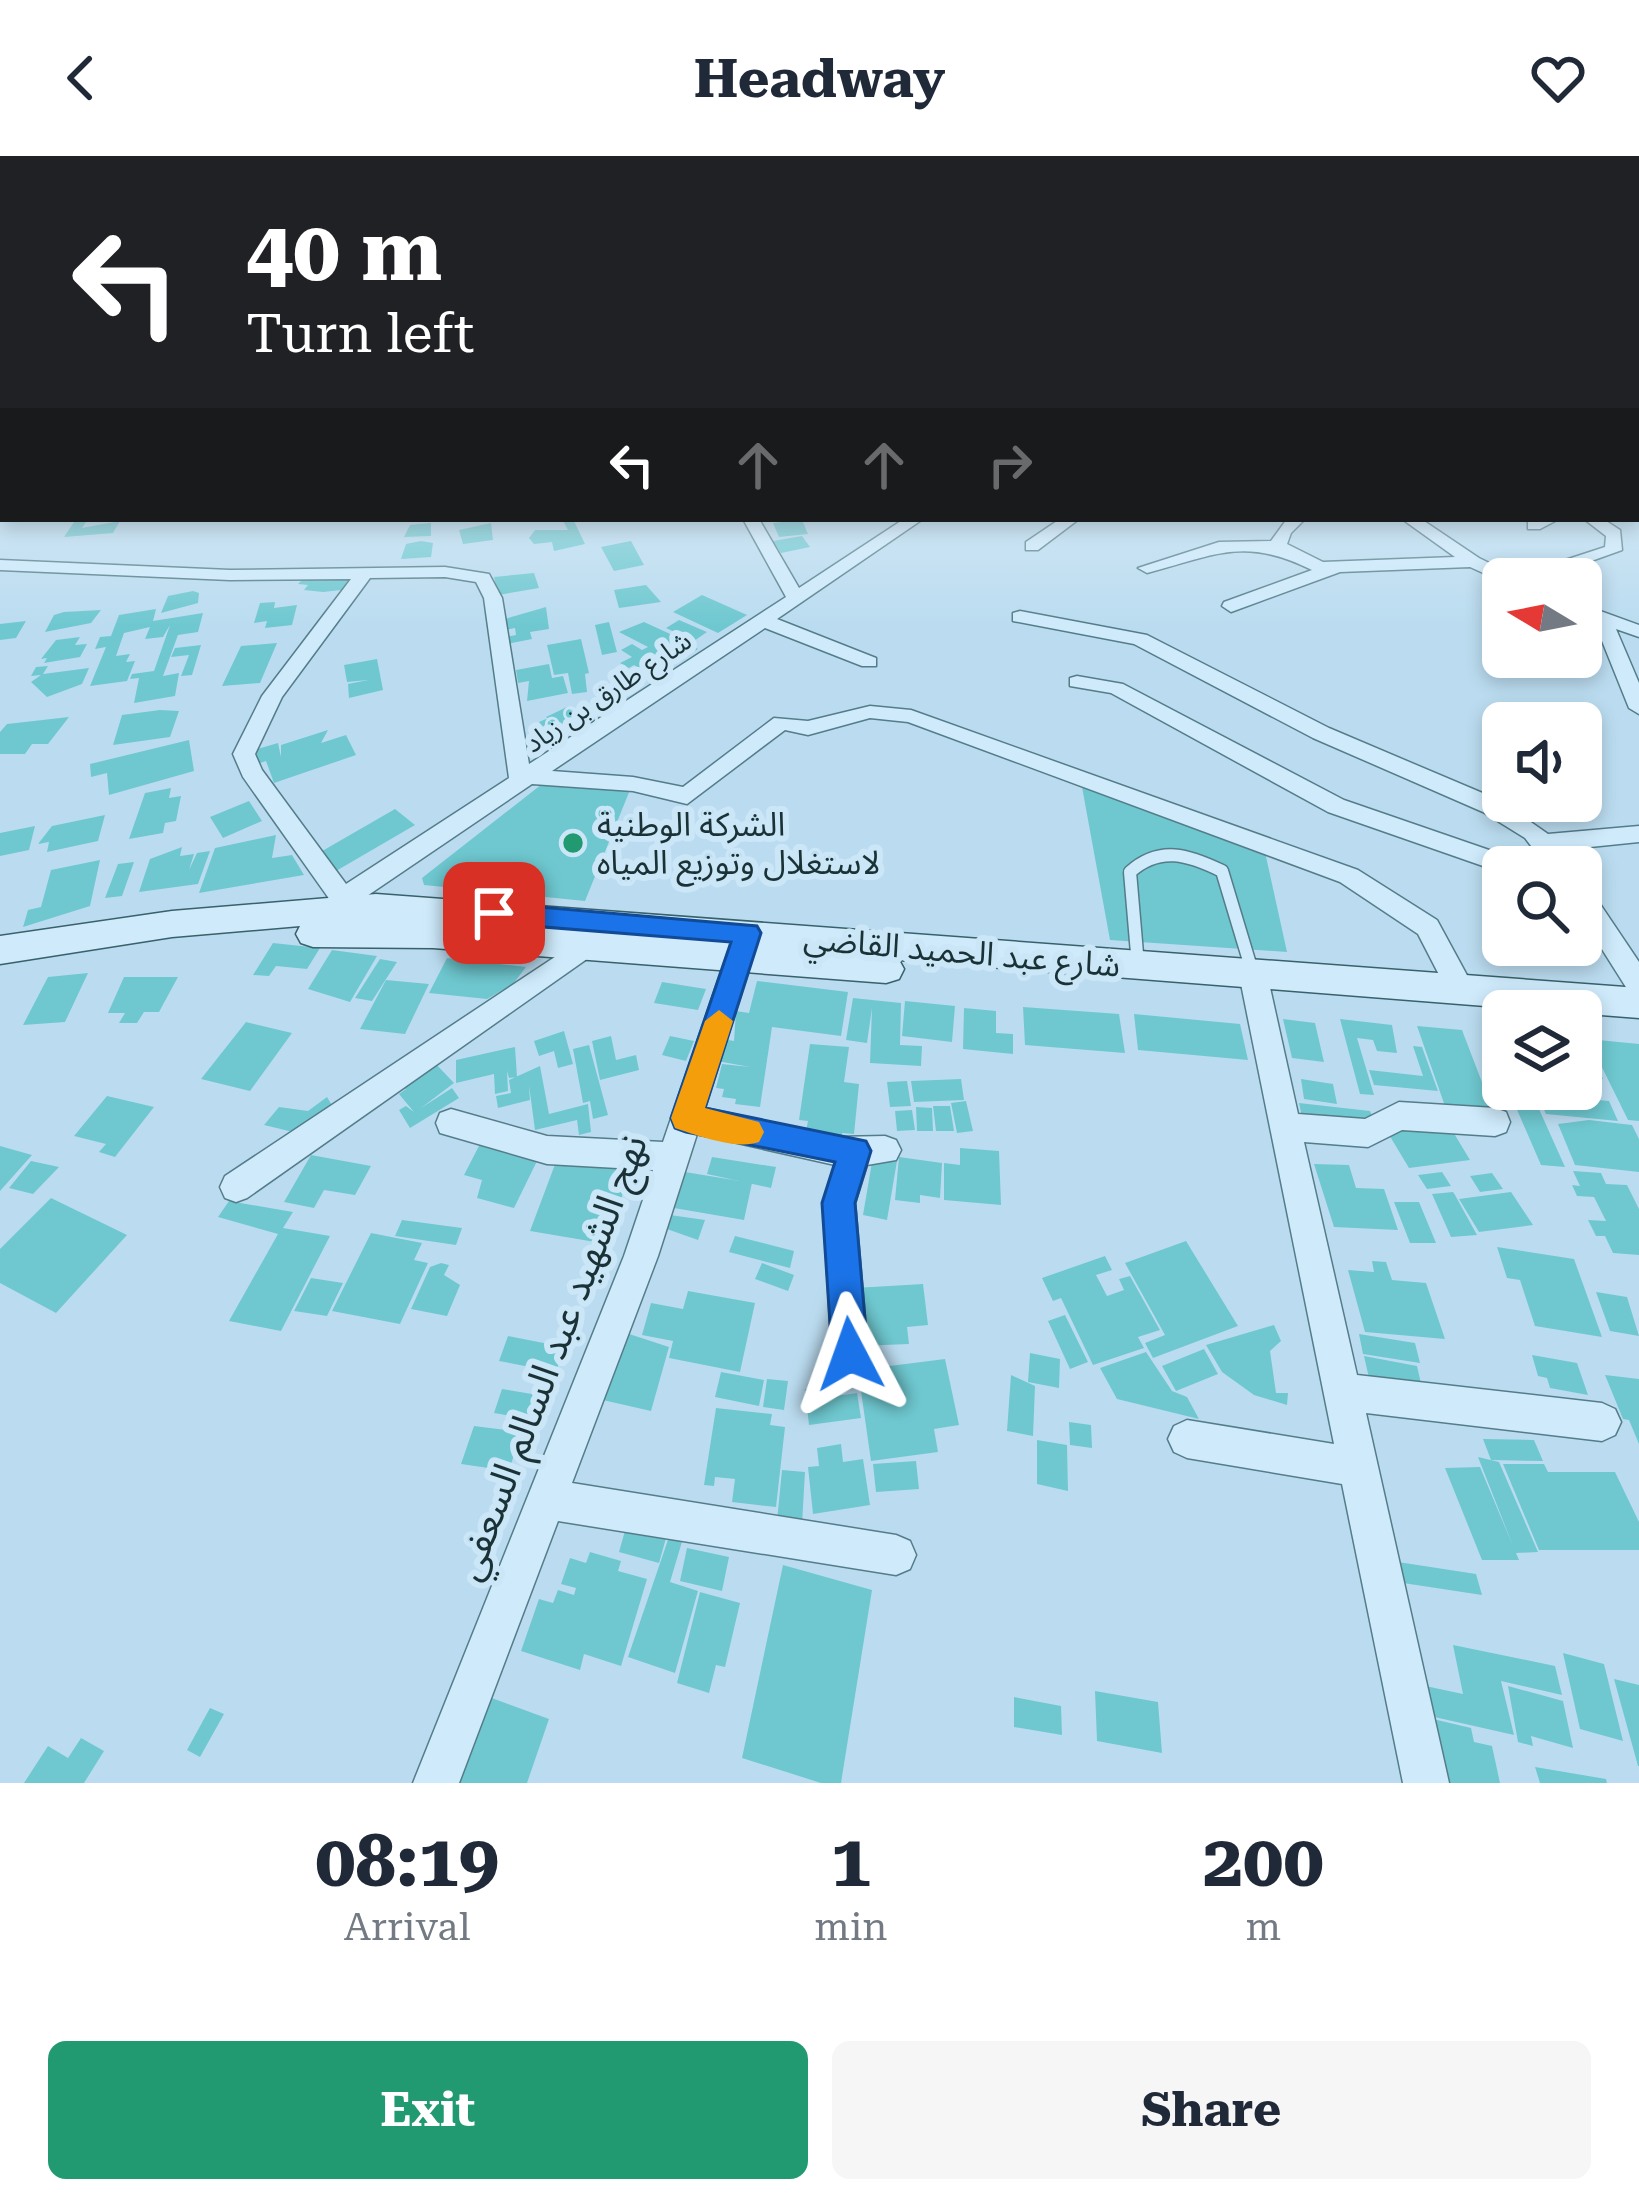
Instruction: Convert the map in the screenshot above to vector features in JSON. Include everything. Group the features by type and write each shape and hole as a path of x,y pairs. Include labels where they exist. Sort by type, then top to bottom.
{"main road":[{"name":"شارع عبد الحميد القاضي","path":"0,950 172,924 458,910 744,946 1257,985 1482,1012"},
{"name":"شارع عبد الحميد القاضي","path":"0,972 272,934 331,914 433,934 585,947 744,946 1138,964 1257,985 1461,990 1639,1003"},
{"path":"1602,1021 1639,1024"}],"street":[{"path":"753,522 795,597"},
{"name":"شارع طارق بن زياد","path":"331,914 909,522"},
{"path":"1032,546 1066,522"},
{"path":"1278,545 1289,522"},
{"path":"1414,522 1482,566"},
{"path":"1588,558 1613,550 1614,534 1596,522"},
{"path":"1147,568 1219,547 1278,545 1303,562 1335,568 1473,562"},
{"path":"0,565 230,575 457,572 487,581 526,780 633,784 687,796 781,723 808,728 870,712 911,716 1349,876 1428,927 1461,990"},
{"path":"1231,606 1335,568"},
{"path":"331,914 244,754 272,696 364,574"},
{"path":"1020,616 1140,639 1321,734 1491,806 1547,846"},
{"path":"1602,618 1639,631"},
{"path":"762,620 869,662"},
{"path":"1602,630 1629,669 1639,708"},
{"path":"1077,682 1116,688 1142,707 1336,806 1482,857"},
{"path":"1545,843 1639,834"},
{"path":"1602,928 1639,984"},
{"name":"نهج الشهيد عبد السالم السعفي","path":"436,1783 674,1157 744,946"},
{"path":"236,1186 585,947"},
{"path":"1257,985 1426,1783"},
{"path":"1289,1127 1368,1133 1399,1116 1495,1122"},
{"path":"686,1118 870,1151 838,1203 850,1354"},
{"path":"451,1123 548,1150 674,1157"},
{"path":"1345,1392 1602,1422"},
{"path":"1186,1439 1359,1467"},
{"path":"546,1499 896,1555"}],"lane":[{"path":"1138,964 1130,872 1147,856 1187,854 1222,871 1257,985"}],"building":[{"path":"74,522 86,522 82,528 119,522 113,533 64,537"},
{"path":"564,522 574,522 585,544 554,551 552,542 534,544 529,538 535,530 568,530"},
{"path":"803,522 808,534 779,537 773,523"},
{"path":"431,523 431,536 404,537 410,525"},
{"path":"491,523 493,540 463,544 459,530"},
{"path":"802,536 810,547 781,553 773,541"},
{"path":"631,541 644,565 614,571 601,547"},
{"path":"433,543 431,557 401,559 406,544"},
{"path":"534,573 539,588 498,595 494,577"},
{"path":"304,578 349,579 341,590 323,592 304,590 308,585 298,584"},
{"path":"646,585 661,602 619,608 614,590"},
{"path":"199,593 198,603 161,613 168,596"},
{"path":"702,595 747,615 718,633 673,612"},
{"path":"275,602 274,608 297,605 292,625 265,628 267,621 254,623 260,603"},
{"path":"546,607 549,629 530,632 532,639 507,644 506,637 516,635 515,628 506,630 505,619"},
{"path":"156,609 153,621 203,613 198,632 178,635 163,676 179,673 175,696 134,703 139,678 130,679 132,674 154,671 170,625 163,637 145,639 150,627 124,633 116,656 130,654 126,662 135,661 127,681 90,686 106,647 95,649 100,637 111,636 119,615"},
{"path":"101,610 91,623 45,632 54,615"},
{"path":"679,620 707,632 694,641 666,628"},
{"path":"26,621 16,638 0,640 0,624"},
{"path":"609,622 617,652 602,655 595,625"},
{"path":"644,622 698,649 652,676 634,665 629,668 620,663 632,657 621,650 632,644 642,650 648,647 619,632"},
{"path":"80,637 75,645 87,644 80,657 44,663 47,658 41,659 56,640"},
{"path":"581,639 589,673 585,674 587,692 572,694 568,673 554,675 547,645"},
{"path":"277,643 260,683 222,686 241,646"},
{"path":"201,645 192,675 181,676 189,655 171,657 175,648"},
{"path":"377,659 383,690 349,698 348,684 368,680 347,682 344,665"},
{"path":"549,664 552,678 563,676 568,693 527,701 529,681 518,683 516,670"},
{"path":"48,666 43,674 89,668 82,684 47,697 31,682 41,675 31,676 36,667"},
{"path":"567,707 584,722 537,750 525,738 548,732 539,722 546,719 558,727 546,717"},
{"path":"179,711 170,737 113,745 122,715"},
{"path":"69,717 48,744 32,744 25,754 0,754 0,732 7,724"},
{"path":"328,730 321,743 346,735 356,755 274,783 266,761 254,765 251,751 278,743 281,757 281,745"},
{"path":"189,740 194,771 109,795 107,773 91,777 90,764"},
{"path":"542,784 630,790 585,901 424,885 422,878"},
{"path":"1082,787 1265,852 1287,952 1110,940"},
{"path":"171,788 169,798 181,796 176,821 165,823 163,833 129,839 145,793"},
{"path":"249,801 262,821 223,838 210,817"},
{"path":"395,809 415,825 336,871 317,854"},
{"path":"105,815 98,841 47,852 49,842 38,844 52,826"},
{"path":"35,826 29,850 0,856 0,833"},
{"path":"276,835 272,858 292,855 304,875 199,893 215,848"},
{"path":"182,847 180,856 194,854 189,870 197,853 210,851 198,884 139,892 150,859"},
{"path":"100,860 90,906 23,927 28,910 41,907 51,870"},
{"path":"134,862 122,896 105,898 118,864"},
{"path":"273,943 320,948 307,969 276,966 269,976 253,975"},
{"path":"332,950 377,956 350,1002 308,989"},
{"path":"447,958 526,967 513,984 487,999 429,993"},
{"path":"380,959 397,962 372,1001 355,998"},
{"path":"88,973 65,1022 23,1025 48,977"},
{"path":"124,977 178,977 159,1012 144,1012 137,1023 119,1023 125,1013 108,1013"},
{"path":"386,980 429,984 405,1034 360,1029"},
{"path":"757,981 848,992 841,1036 772,1027 760,1107 735,1104 736,1099 722,1097 724,1089 716,1088 722,1064 750,1067 717,1061 723,1039 734,1041 736,1011 749,1013"},
{"path":"662,982 706,989 698,1010 654,1003"},
{"path":"853,998 901,1003 900,1045 922,1046 921,1066 870,1063 872,1008 867,1043 846,1040"},
{"path":"905,1001 955,1006 952,1042 902,1036"},
{"path":"1023,1007 1119,1014 1125,1053 1025,1045"},
{"path":"964,1008 996,1011 996,1033 1013,1034 1013,1054 963,1049"},
{"path":"1134,1014 1240,1024 1248,1060 1138,1050"},
{"path":"1283,1019 1315,1023 1324,1062 1292,1058"},
{"path":"1340,1019 1392,1025 1397,1053 1377,1051 1373,1040 1357,1038 1374,1095 1360,1094"},
{"path":"246,1022 292,1033 250,1091 201,1079"},
{"path":"1417,1026 1462,1030 1482,1082 1482,1110 1503,1110 1505,1115 1446,1109"},
{"path":"564,1031 573,1064 558,1068 554,1051 539,1056 534,1041"},
{"path":"611,1036 616,1060 636,1055 639,1070 600,1080 592,1041"},
{"path":"670,1036 694,1041 686,1061 662,1055"},
{"path":"1602,1040 1639,1044 1639,1121 1628,1120 1602,1067"},
{"path":"810,1044 849,1047 844,1082 859,1084 854,1134 842,1133 842,1140 805,1136 808,1121 799,1120"},
{"path":"589,1045 608,1115 593,1119 590,1101 583,1103 573,1049"},
{"path":"1413,1046 1422,1047 1438,1091 1374,1085 1369,1070 1423,1076"},
{"path":"515,1047 517,1077 509,1078 507,1071 508,1091 495,1094 494,1074 456,1083 456,1060"},
{"path":"434,1062 454,1083 421,1108 452,1088 459,1098 410,1128 399,1110 406,1106 414,1112 399,1094 406,1089 401,1086"},
{"path":"540,1066 549,1114 588,1104 591,1132 579,1135 577,1120 535,1130 529,1085 530,1100 498,1108 496,1096 511,1093 509,1080"},
{"path":"961,1079 964,1100 914,1102 911,1081"},
{"path":"1301,1079 1333,1084 1337,1104 1304,1099"},
{"path":"907,1081 911,1106 890,1107 887,1082"},
{"path":"107,1096 154,1107 115,1157 99,1152 106,1144 74,1136"},
{"path":"327,1097 333,1107 297,1133 264,1125 279,1107 308,1111"},
{"path":"1602,1100 1609,1101 1618,1121 1546,1114 1544,1110 1602,1110"},
{"path":"966,1101 973,1131 957,1133 951,1103"},
{"path":"1299,1103 1370,1111 1373,1118 1302,1117"},
{"path":"933,1106 950,1106 954,1131 936,1131"},
{"path":"916,1107 932,1108 933,1131 917,1131"},
{"path":"912,1110 915,1130 897,1131 895,1111"},
{"path":"1517,1110 1539,1110 1565,1167 1541,1165"},
{"path":"1446,1120 1470,1160 1409,1168 1385,1128"},
{"path":"1589,1120 1632,1125 1639,1139 1639,1172 1575,1165 1558,1124"},
{"path":"481,1142 539,1157 514,1208 477,1198 482,1180 464,1175"},
{"path":"0,1146 32,1155 0,1191"},
{"path":"960,1148 999,1151 1001,1205 944,1200 944,1163 960,1165"},
{"path":"311,1155 371,1166 355,1195 324,1190 314,1208 284,1202"},
{"path":"873,1156 897,1161 887,1220 863,1215"},
{"path":"712,1157 776,1167 771,1188 707,1174"},
{"path":"899,1157 942,1163 940,1198 920,1195 920,1203 895,1200"},
{"path":"557,1159 630,1171 607,1244 530,1231"},
{"path":"31,1161 59,1167 33,1194 9,1188"},
{"path":"1314,1164 1349,1165 1356,1188 1384,1189 1398,1230 1334,1227"},
{"path":"1573,1171 1601,1173 1606,1184 1627,1185 1639,1209 1639,1255 1613,1253 1605,1236 1596,1236 1588,1220 1606,1221 1594,1197 1577,1196 1572,1185 1580,1186"},
{"path":"685,1172 752,1183 744,1220 674,1208"},
{"path":"1442,1172 1451,1186 1427,1189 1418,1175"},
{"path":"1492,1173 1503,1189 1480,1192 1470,1176"},
{"path":"1453,1192 1477,1235 1451,1237 1432,1194"},
{"path":"1511,1192 1533,1225 1479,1232 1459,1199"},
{"path":"51,1198 127,1235 56,1313 0,1283 0,1249"},
{"path":"229,1201 293,1212 283,1228 330,1236 281,1331 229,1321 278,1234 218,1217"},
{"path":"1394,1202 1419,1202 1436,1243 1410,1243"},
{"path":"670,1215 705,1220 698,1240 664,1228"},
{"path":"402,1220 462,1228 456,1245 395,1236"},
{"path":"371,1233 422,1243 414,1260 428,1263 400,1324 332,1311"},
{"path":"735,1236 794,1251 790,1268 729,1252"},
{"path":"1186,1241 1238,1326 1153,1358 1145,1343 1165,1335 1125,1263"},
{"path":"1497,1247 1574,1259 1602,1337 1535,1326 1520,1280 1507,1278"},
{"path":"1105,1256 1112,1270 1096,1275 1107,1296 1124,1290 1119,1279 1130,1276 1160,1330 1138,1337 1144,1348 1093,1365 1061,1298 1053,1301 1042,1278"},
{"path":"1372,1261 1386,1262 1392,1280 1426,1283 1445,1339 1365,1332 1348,1270 1374,1272"},
{"path":"762,1263 794,1275 788,1291 755,1279"},
{"path":"449,1265 444,1275 460,1285 447,1316 411,1309 430,1267"},
{"path":"311,1278 343,1283 327,1316 294,1311"},
{"path":"923,1284 928,1325 907,1327 909,1344 859,1346 855,1288"},
{"path":"688,1291 755,1303 740,1372 669,1358 673,1341 642,1335 651,1303 683,1309"},
{"path":"1596,1292 1627,1297 1639,1336 1610,1331"},
{"path":"1065,1315 1088,1362 1070,1369 1048,1321"},
{"path":"1274,1325 1281,1341 1270,1351 1276,1393 1288,1393 1287,1405 1254,1395 1222,1372 1206,1345"},
{"path":"617,1330 669,1347 651,1411 594,1398"},
{"path":"1359,1334 1415,1343 1420,1363 1363,1354"},
{"path":"508,1336 564,1347 556,1372 499,1361"},
{"path":"1204,1349 1218,1374 1176,1391 1162,1366"},
{"path":"1146,1352 1172,1391 1187,1397 1199,1419 1117,1399 1100,1368"},
{"path":"1030,1353 1060,1359 1059,1388 1028,1382"},
{"path":"1532,1355 1577,1363 1588,1395 1550,1388 1547,1378 1538,1376"},
{"path":"1364,1356 1417,1366 1422,1388 1369,1378"},
{"path":"945,1359 959,1425 934,1429 938,1452 871,1461 858,1370"},
{"path":"721,1372 764,1380 759,1406 715,1397"},
{"path":"1011,1375 1035,1386 1033,1436 1007,1431"},
{"path":"1605,1375 1639,1379 1639,1444 1629,1420 1623,1419"},
{"path":"767,1379 788,1381 784,1410 763,1407"},
{"path":"828,1386 829,1397 857,1393 861,1418 809,1425 805,1389"},
{"path":"502,1389 538,1395 530,1419 494,1413"},
{"path":"716,1408 772,1414 770,1425 785,1427 776,1507 732,1502 735,1479 715,1477 714,1486 704,1485"},
{"path":"1069,1422 1091,1425 1092,1448 1070,1445"},
{"path":"474,1426 521,1432 509,1471 461,1464"},
{"path":"1483,1439 1534,1440 1543,1461 1491,1460"},
{"path":"1037,1440 1067,1445 1068,1491 1037,1484"},
{"path":"841,1444 843,1462 863,1459 870,1505 813,1514 808,1467 819,1466 817,1448"},
{"path":"1478,1457 1499,1462 1538,1552 1516,1553 1519,1560 1482,1560 1445,1468 1480,1467 1513,1546"},
{"path":"916,1461 919,1489 876,1492 873,1464"},
{"path":"1503,1464 1544,1464 1548,1472 1615,1472 1639,1522 1639,1550 1539,1550"},
{"path":"782,1470 805,1472 802,1524 777,1521"},
{"path":"628,1520 668,1531 659,1563 619,1552"},
{"path":"671,1531 684,1535 670,1582 698,1591 675,1673 628,1657"},
{"path":"687,1548 729,1557 722,1591 680,1581"},
{"path":"590,1552 621,1561 618,1571 647,1579 621,1666 584,1654 580,1670 521,1651 539,1599 553,1603 558,1590 574,1595 576,1588 561,1584 570,1558 586,1563"},
{"path":"1398,1562 1476,1574 1482,1595 1403,1583"},
{"path":"783,1565 872,1590 841,1783 821,1783 742,1758"},
{"path":"700,1592 740,1603 725,1667 716,1665 709,1693 677,1683"},
{"path":"1453,1645 1555,1666 1562,1695 1501,1681 1514,1735 1421,1714 1416,1684 1463,1694"},
{"path":"1563,1653 1604,1664 1623,1741 1580,1729"},
{"path":"1614,1679 1639,1685 1639,1766 1638,1766"},
{"path":"1508,1686 1563,1701 1573,1748 1531,1736 1533,1746 1518,1742"},
{"path":"1095,1691 1158,1702 1162,1753 1097,1741"},
{"path":"489,1697 549,1719 527,1783 440,1783"},
{"path":"1014,1697 1061,1706 1062,1735 1014,1727"},
{"path":"210,1708 224,1714 200,1757 187,1750"},
{"path":"1433,1719 1471,1728 1474,1742 1492,1746 1500,1783 1443,1783"},
{"path":"81,1738 104,1751 84,1783 24,1783 48,1746 68,1758"},
{"path":"1535,1767 1606,1779 1607,1783 1540,1783"}],"slow traffic":[{"path":"719,1021 686,1118 748,1132"}],"place":[{"name":"الشركة الوطنية لاستغلال وتوزيع المياه","path":"573,843"}],"route":[{"path":"494,913 747,933 686,1118 836,1151 855,1151 838,1203 850,1354"}]}
